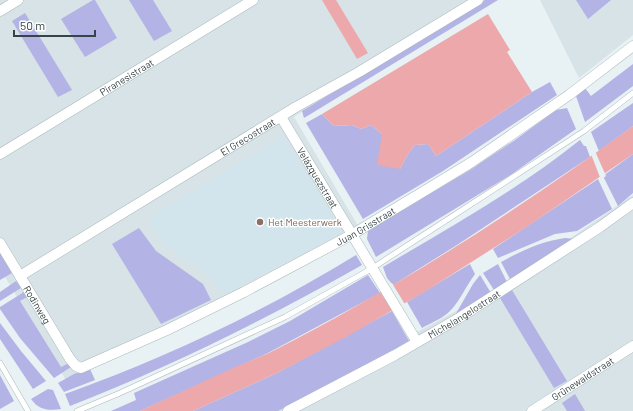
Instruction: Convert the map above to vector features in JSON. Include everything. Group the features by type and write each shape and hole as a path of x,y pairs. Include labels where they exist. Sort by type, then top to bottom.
{"street":[{"path":"0,11 18,0"},
{"name":"Piranesistraat","path":"0,154 253,0"},
{"name":"El Grecostraat","path":"20,276 296,107 359,72 478,0"},
{"name":"Juan Grisstraat","path":"76,366 81,368 167,330 244,292 353,234 421,194 478,157 564,98 633,46"},
{"name":"Velázquezstraat","path":"281,117 417,342"},
{"name":"Michelangelostraat","path":"288,411 395,355 459,318 600,227 633,203"},
{"name":"Rodinweg","path":"0,243 70,359 76,366"},
{"name":"Grünewaldstraat","path":"532,411 633,346"}],"lane":[{"path":"77,411 134,387 285,317 373,268 584,131 633,93"},
{"path":"0,363 28,411"}],"shaded area":[{"path":"0,0 475,0 378,59 294,117 358,226 301,259 160,328 67,382 0,268"},
{"path":"95,0 117,38 85,57 61,19"},
{"path":"129,0 153,0 172,31 154,41"},
{"path":"322,0 336,0 368,53 357,59"},
{"path":"485,0 498,0 304,118 302,111"},
{"path":"540,0 633,0 633,35 579,78"},
{"path":"576,0 611,0 588,19"},
{"path":"25,13 72,90 58,97 12,21"},
{"path":"488,14 510,50 507,52 532,92 436,156 428,144 415,145 400,169 377,165 382,134 371,125 361,129 352,125 334,126 322,114"},
{"path":"633,64 633,86 585,122 576,96 585,88 591,96"},
{"path":"550,82 557,95 443,171 363,219 306,123 322,114 334,126 352,125 361,129 371,125 382,134 400,169 415,145 428,144 436,156 532,92"},
{"path":"633,103 633,126 599,151 591,132"},
{"path":"567,108 576,129 512,174 376,257 367,239 368,230 470,170 556,110"},
{"path":"633,126 633,154 528,226 426,291 346,337 277,373 193,411 140,411 269,353 364,302 456,247 501,218"},
{"path":"284,136 343,231 224,295 212,278 201,268 186,260 160,239 148,218"},
{"path":"580,140 584,146 586,146 590,157 457,245 393,285 387,278 383,267 509,191 557,158"},
{"path":"633,154 633,193 618,206 603,176"},
{"path":"598,179 612,209 577,231 555,234 498,258 493,249"},
{"path":"633,195 633,411 265,411 399,342 495,290"},
{"path":"139,228 156,251 203,284 211,300 161,324 112,244"},
{"path":"565,238 575,239 511,281 501,262 548,241"},
{"path":"0,253 12,273 0,280"},
{"path":"356,255 362,265 291,304 219,341 145,375 70,406 65,394 140,365 214,332 322,276"},
{"path":"470,264 475,274 457,303 444,316 422,328 407,302"},
{"path":"498,264 507,282 494,290 483,273"},
{"path":"368,275 380,293 268,353 140,411 111,411 136,400 134,393 248,342 290,321"},
{"path":"480,275 491,293 454,317 473,284"},
{"path":"16,281 21,288 0,301 0,292"},
{"path":"512,290 567,381 554,388 500,298"},
{"path":"24,292 27,297 20,301 61,367 69,363 71,367 54,378 20,338 0,309 0,307"},
{"path":"392,311 409,341 367,365 278,411 193,411 277,373"},
{"path":"0,323 46,381 33,389 0,339"},
{"path":"90,369 95,380 64,392 58,383 74,374"},
{"path":"0,375 14,401 0,409"},
{"path":"48,389 53,390 61,409 52,410 41,408 31,399"},
{"path":"575,394 585,411 567,411 562,403"}],"pier":[{"path":"595,151 606,176 601,180 591,154"},
{"path":"392,283 406,306 394,313 380,290"}],"place":[{"name":"Het Meesterwerk","path":"260,222"}]}
